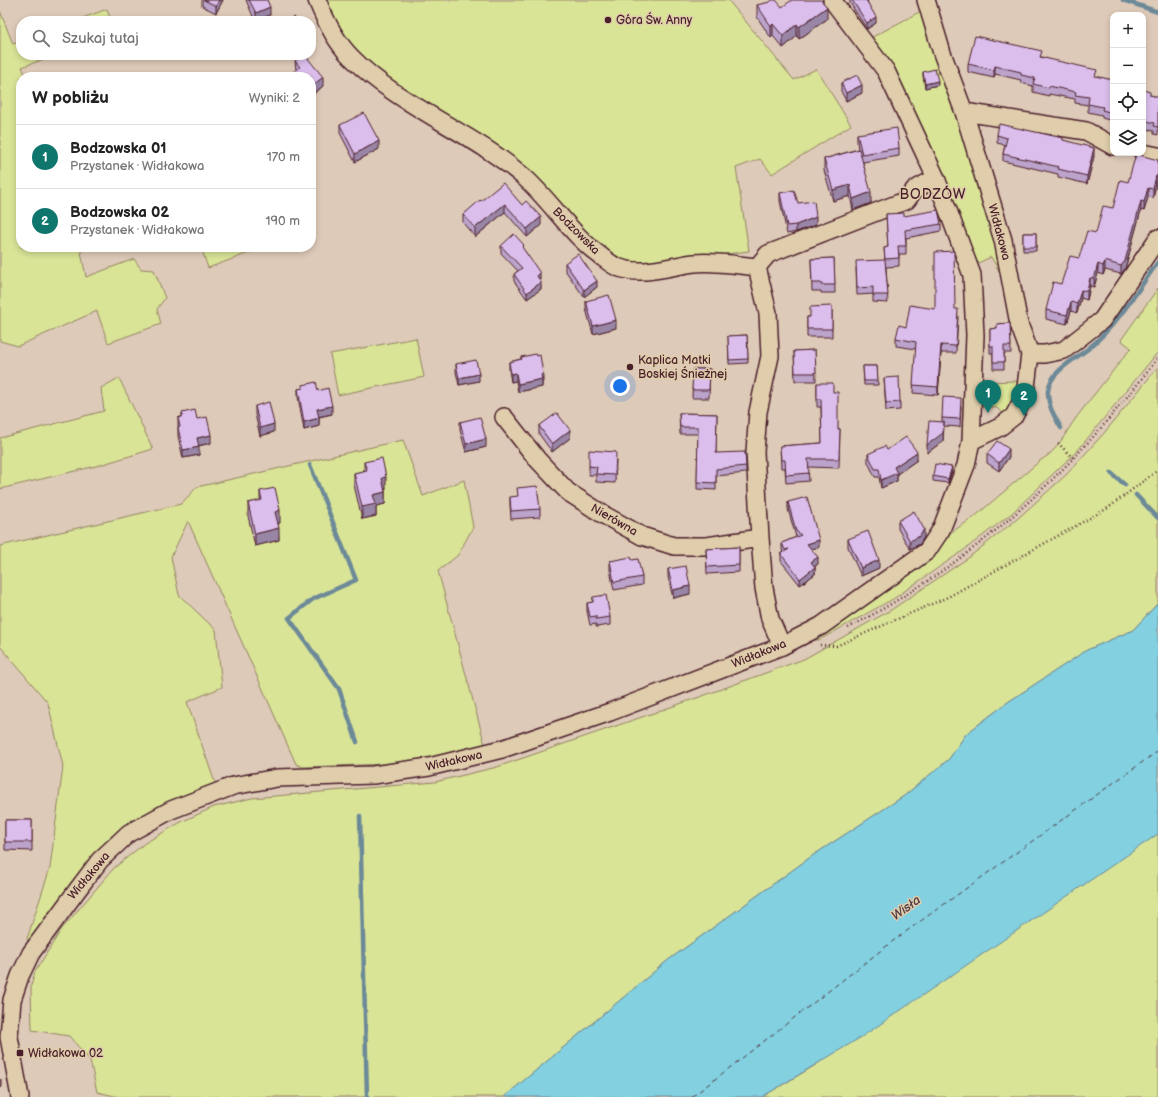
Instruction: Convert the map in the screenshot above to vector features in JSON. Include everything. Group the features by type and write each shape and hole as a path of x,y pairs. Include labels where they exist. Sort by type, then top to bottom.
{"street":[{"name":"Bodzowska","path":"317,0 328,25 337,40 350,56 374,79 472,140 518,172 545,198 588,247 616,267 640,271 695,263 722,263 758,267"},
{"name":"Widłakowa","path":"20,1097 9,1037 12,1000 20,976 32,953 100,860 130,833 171,810 233,786 277,778 373,776 429,767 502,749 610,712 782,646 821,626 927,551 941,530 966,465 971,441 975,335 972,275 936,178 886,71 832,0"},
{"name":"Widłakowa","path":"926,1 942,53 964,112 1003,240 1019,324 1030,354 1026,395 1014,416 1000,427 971,441"},
{"path":"964,112 1086,131 1110,144"},
{"path":"1146,154 1158,156"},
{"path":"782,646 770,619 764,588 760,538 755,452 758,412 770,356 768,313 758,267 768,254 907,200 914,190 936,178"},
{"path":"1030,354 1045,354 1064,350 1102,320 1158,238"},
{"name":"Nierówna","path":"504,417 537,459 568,492 604,516 642,536 674,546 707,546 760,538"}],"path":[{"path":"842,631 889,606 958,561 1007,521 1074,458 1129,395 1158,357"},
{"path":"1058,443 1074,458"},
{"path":"822,641 816,644 836,646 948,597 1108,508 1158,470"}],"green space":[{"path":"320,0 728,0 794,80 816,69 851,125 772,174 760,159 736,168 749,251 651,264 625,263 609,257 532,180 378,76 341,38"},
{"path":"107,9 109,16 88,16"},
{"path":"923,10 952,104 1001,243 1010,290 991,257 976,264 867,40"},
{"path":"0,11 13,44 16,43 16,60 41,60 22,67 24,72 16,72 16,252 81,252 86,277 134,259 141,269 154,270 165,298 157,309 161,324 108,343 97,311 18,346 0,341"},
{"path":"203,252 251,252 208,268"},
{"path":"1158,288 1158,352 1078,450 1011,514 964,550 893,599 819,640 812,640 947,535 973,518 1057,447 1083,409 1131,348 1121,340"},
{"path":"416,338 424,377 338,395 330,354"},
{"path":"1158,367 1158,603 1133,630 1087,650 1008,702 966,734 949,759 904,796 812,856 667,961 504,1097 119,1097 97,1092 90,1060 69,1036 32,1030 31,986 35,972 61,930 114,868 145,843 181,822 214,807 252,798 435,782 497,767 697,698 804,659 891,610 968,558 1016,520 1066,475 1105,432"},
{"path":"119,378 153,449 100,465 0,489 0,438 104,411 101,388"},
{"path":"1020,381 1015,399 1007,411 1003,413 997,408 981,406 981,382"},
{"path":"403,440 423,496 464,480 473,527 458,555 438,571 485,745 429,759 386,764 303,767 296,764 188,521 171,557 179,595 216,630 222,687 187,702 215,783 166,803 126,830 29,943 27,939 50,868 63,766 48,703 0,646 0,546 181,504 197,487"},
{"path":"1158,833 1158,1097 762,1097 814,1066"}],"water":[{"name":"Wisła","path":"1158,603 1158,834 863,1036 762,1097 504,1097 667,961 812,856 904,796 949,759 966,734 1008,702 1087,650 1133,630"}],"building":[{"path":"204,0 219,0 216,6"},
{"path":"249,0 267,0 270,7 256,13"},
{"path":"772,0 776,0 782,7 792,0 821,0 827,7 799,27 797,24 783,36 773,24 771,26 757,5 770,2"},
{"path":"852,0 866,0 876,17 867,23"},
{"path":"975,36 1042,51 1040,57 1097,70 1095,76 1110,79 1110,112 1102,110 1103,107 1088,104 1089,97 1075,95 1076,92 1033,84 1035,78 1021,75 1021,72 995,66 994,70 968,64"},
{"path":"309,60 323,77 316,83 316,72 293,72 300,67 295,61"},
{"path":"935,69 938,81 925,84 923,72"},
{"path":"857,75 862,85 846,93 841,83"},
{"path":"1146,91 1150,92 1150,95 1158,97 1158,127 1154,126 1155,123 1146,121"},
{"path":"364,113 379,141 355,154 340,125"},
{"path":"999,124 1063,138 1063,140 1094,148 1087,176 1058,169 1059,167 1003,154 1007,138 997,135"},
{"path":"897,128 899,148 862,154 857,134"},
{"path":"859,149 871,192 853,199 850,185 833,190 824,159"},
{"path":"1135,156 1143,156 1158,160 1158,176 1156,176 1153,189 1148,188 1144,202 1141,201 1125,261 1121,266 1105,261 1103,266 1098,264 1094,278 1090,278 1087,291 1081,290 1077,304 1071,302 1067,315 1046,310 1053,282 1061,284 1070,256 1079,258 1087,231 1096,233 1103,206 1113,208 1120,180 1128,182"},
{"path":"503,183 522,205 526,201 541,217 527,229 505,204 475,228 463,215"},
{"path":"794,190 798,203 814,201 816,217 796,225 787,226 780,193"},
{"path":"938,210 941,224 905,230 906,246 898,246 899,258 885,259 884,248 888,247 886,214 904,213 904,216"},
{"path":"1023,233 1036,233 1036,247 1023,247"},
{"path":"514,234 524,245 522,247 540,273 537,276 541,282 527,293 514,274 522,268 501,246"},
{"path":"954,251 955,309 958,309 956,346 941,345 938,387 913,385 916,342 896,338 899,325 906,327 910,305 935,309 935,252"},
{"path":"578,254 597,281 584,290 565,263"},
{"path":"834,258 835,285 821,285 821,283 812,283 811,259"},
{"path":"885,260 888,295 873,295 873,287 857,288 856,261"},
{"path":"609,295 616,320 593,326 586,301"},
{"path":"832,306 832,329 807,329 807,317 810,317 810,307"},
{"path":"1010,323 1011,346 1004,346 1004,362 993,362 993,346 990,346 990,329 997,328 997,324"},
{"path":"747,335 748,359 729,360 728,336"},
{"path":"815,350 816,373 795,373 794,351"},
{"path":"536,354 537,356 540,355 543,374 541,375 542,379 518,384 516,373 511,374 509,362 522,359 521,357"},
{"path":"476,360 479,374 459,378 456,364"},
{"path":"863,366 877,366 878,381 864,381"},
{"path":"693,369 710,369 709,390 692,390"},
{"path":"899,377 900,402 886,403 884,378"},
{"path":"316,382 318,391 328,388 332,406 317,409 319,418 304,422 298,389 303,388 303,385"},
{"path":"817,383 833,383 833,392 838,392 838,429 840,429 839,459 808,459 809,473 786,475 785,460 781,460 780,446 822,443 821,399 817,399"},
{"path":"943,397 961,398 960,419 942,418"},
{"path":"269,402 274,424 260,428 255,406"},
{"path":"195,410 197,419 207,417 211,435 197,438 199,447 183,450 178,428 180,427 178,418 183,416 182,413"},
{"path":"557,413 570,430 552,444 539,426"},
{"path":"679,413 717,414 716,453 745,452 746,466 716,469 716,483 697,482 698,427 680,427"},
{"path":"480,417 486,439 466,444 460,422"},
{"path":"929,421 944,422 943,433 927,445"},
{"path":"906,437 917,452 894,467 897,473 881,480 879,469 875,469 868,454 885,446 887,450"},
{"path":"997,441 1009,449 999,463 987,454"},
{"path":"589,450 616,452 615,475 596,474 597,467 589,466"},
{"path":"382,458 386,477 382,478 385,492 373,495 376,504 362,507 354,473 367,470 364,462"},
{"path":"935,464 952,467 948,479 933,476"},
{"path":"537,486 540,509 511,511 510,497 518,496 517,488"},
{"path":"275,488 280,510 275,512 279,528 255,534 248,503 262,500 260,491"},
{"path":"807,497 819,540 807,544 818,557 811,562 815,567 800,579 781,554 789,549 785,550 782,543 801,535 796,531 788,502"},
{"path":"914,511 924,529 920,536 910,541 898,521"},
{"path":"868,531 879,560 861,568 848,539"},
{"path":"739,547 739,565 707,567 706,549"},
{"path":"631,557 632,560 638,559 642,577 614,582 610,561"},
{"path":"686,566 690,586 673,590 668,569"},
{"path":"606,595 610,617 596,619 596,616 590,617 587,603 593,602 593,597"},
{"path":"5,820 32,820 32,842 5,842"}],"waterway":[{"path":"1123,0 1158,12"},
{"path":"1061,428 1052,411 1048,396 1048,391 1053,377 1064,366 1089,348 1109,329 1158,262"},
{"path":"310,465 356,580 313,599 289,618 339,689 357,742"},
{"path":"1111,473 1125,485"},
{"path":"1136,495 1158,518"},
{"path":"360,816 367,1097"}],"ferry route":[{"path":"692,1097 897,938 1158,751"}],"place":[{"name":"Góra Św. Anny","path":"608,20"},
{"name":"Kaplica Matki Boskiej Śnieżnej","path":"630,367"},
{"name":"Bodzowska 01","path":"988,413"},
{"name":"Bodzowska 02","path":"1024,416"},
{"name":"Widłakowa 02","path":"20,1053"}],"district":[{"name":"BODZÓW","path":"933,194"}]}
